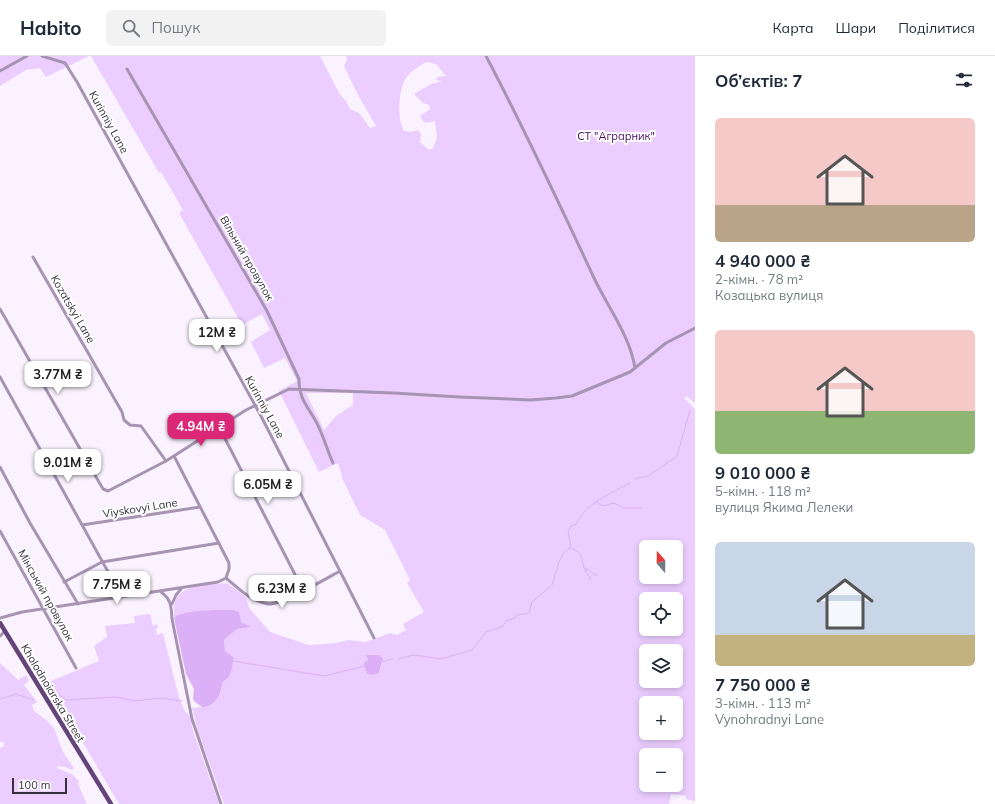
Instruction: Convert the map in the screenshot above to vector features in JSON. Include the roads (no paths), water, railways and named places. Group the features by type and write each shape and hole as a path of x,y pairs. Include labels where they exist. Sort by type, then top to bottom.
{"main road":[{"name":"Kholodnoiarska Street","path":"0,623 110,804"}],"street":[{"path":"0,71 28,56"},
{"name":"Kurinniy Lane","path":"42,56 64,62 77,82 254,406 374,638"},
{"path":"486,56 596,282 626,340 632,354 635,368"},
{"name":"Вільний провулок","path":"126,69 267,311 299,379 298,389 308,411 320,431 333,463"},
{"name":"Kozatskyi Lane","path":"33,257 122,412 124,420 130,425 141,426 166,461"},
{"path":"0,309 103,489 112,490 166,461 254,406 289,389 460,397 556,398 572,396 635,368 666,343 695,328"},
{"path":"0,377 122,597"},
{"path":"219,427 303,590"},
{"path":"0,618 11,614 43,608 161,592 218,582 226,578 229,563 174,456"},
{"path":"0,467 64,582 78,604"},
{"name":"Viyskovyi Lane","path":"82,525 200,507"},
{"name":"Мінський провулок","path":"0,531 76,668"},
{"path":"64,582 102,562 219,543"},
{"path":"226,578 246,595 269,604 281,602 340,571"},
{"path":"182,588 176,595 172,604 172,619 192,718 221,804"},
{"path":"161,592 167,596 172,604"},
{"path":"0,636 5,631"}],"waterway":[{"path":"635,479 648,476 677,456 690,410"},
{"path":"398,659 414,655 441,659 472,650 486,632 503,626 506,621 515,618 517,615 529,613 532,602 552,585 559,562 563,554 571,546 568,532 571,526 576,524 580,517 592,505 630,483"},
{"path":"597,502 602,506 614,503 624,508 642,508"},
{"path":"569,548 579,553 584,568 591,580"},
{"path":"585,568 597,576"},
{"path":"383,662 392,659"},
{"path":"233,661 324,676 365,666"},
{"path":"53,690 66,700 115,697 135,701 161,698 182,701"},
{"path":"0,699 16,694 34,700"}],"park label":[{"name":"СТ \"Аграрник\"","path":"616,136"}]}
